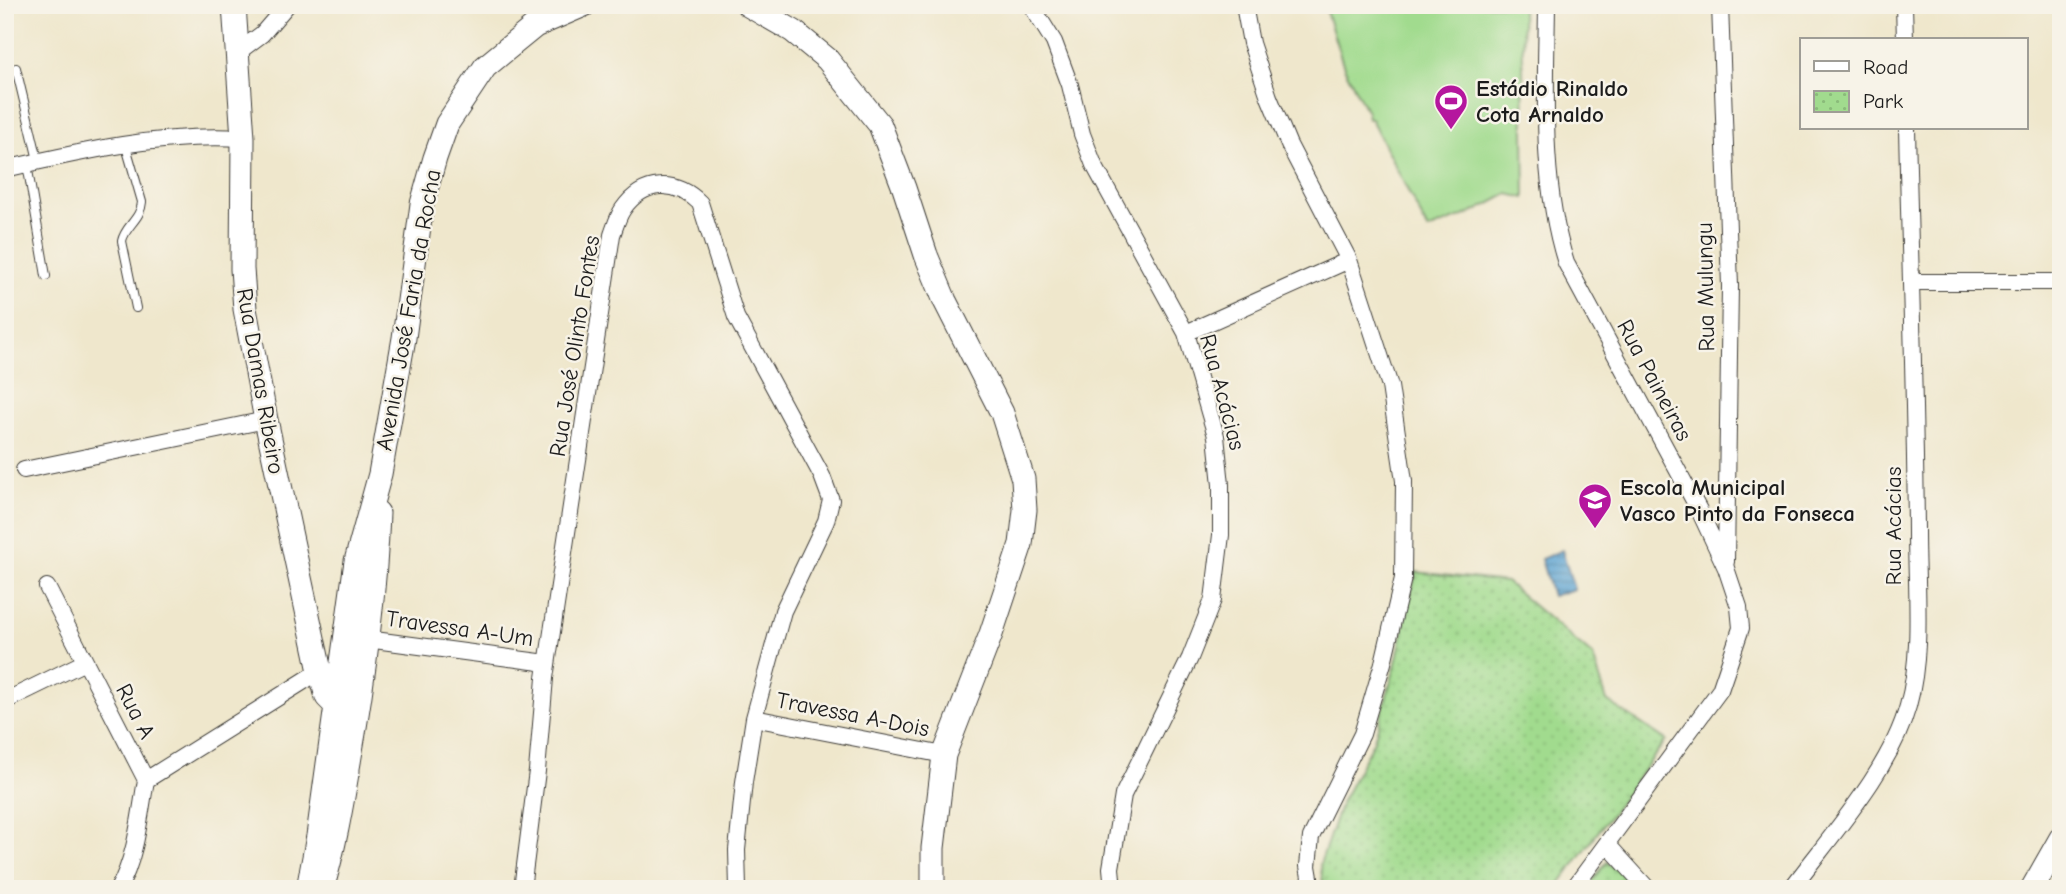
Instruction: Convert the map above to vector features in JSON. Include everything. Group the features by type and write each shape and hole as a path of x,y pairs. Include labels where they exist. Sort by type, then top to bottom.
{"street":[{"name":"Rua Damas Ribeiro","path":"234,5 243,138 242,269 245,309 320,671 327,696 344,714 347,723 348,771"},
{"path":"237,52 262,34 286,5"},
{"name":"Avenida José Faria da Rocha","path":"308,889 318,836 356,561 380,474 404,338 422,204 447,124 485,67 535,26 584,5"},
{"path":"748,5 793,31 827,60 880,125 926,255 945,301 1002,413 1023,479 1026,510 1021,544 991,634 944,755 933,848 933,889"},
{"path":"1244,5 1251,43 1269,97 1289,145 1349,260 1390,386 1404,481 1402,578 1384,663 1362,734 1311,837 1308,866 1312,889"},
{"name":"Rua Paineiras","path":"1547,5 1548,184 1555,229 1566,263 1699,510 1726,568 1739,607 1741,628 1720,690 1573,889"},
{"name":"Rua Mulungu","path":"1720,5 1730,286 1726,568"},
{"path":"1904,5 1905,38"},
{"name":"Rua Acácias","path":"1036,8 1054,43 1070,85 1082,134 1094,165 1185,333 1216,436 1221,485 1220,535 1213,600 1190,658 1122,795 1111,868 1112,889"},
{"name":"Rua Acácias","path":"1791,889 1880,770 1908,708 1913,685 1917,650 1907,130"},
{"path":"5,169 125,143 219,136 243,138"},
{"name":"Rua José Olinto Fontes","path":"523,889 547,663 612,235 623,209 645,188 671,186 689,191 700,203 736,317 822,476 831,500 826,521 782,611 754,718 737,849 738,889"},
{"path":"1185,333 1349,260"},
{"path":"1911,282 2061,282"},
{"path":"24,470 266,420"},
{"name":"Avenida José Faria da Rocha","path":"322,889 335,843 358,715 376,575 380,474"},
{"path":"356,561 359,632 367,639"},
{"name":"Rua A","path":"47,587 146,780"},
{"name":"Travessa A-Um","path":"367,639 547,663"},
{"path":"5,701 85,662"},
{"path":"118,889 125,878 146,780 320,671"},
{"name":"Travessa A-Dois","path":"754,718 944,755"},
{"path":"2032,889 2061,838"},
{"path":"1607,844 1648,889"}],"lane":[{"path":"16,68 33,162 46,276"},
{"path":"125,143 142,202 142,210 124,233 122,242 136,308"}],"green space":[{"name":"Estádio Rinaldo Cota Arnaldo","path":"1324,5 1522,5 1525,198 1508,194 1476,211 1428,230 1371,119 1368,119 1344,67"},
{"path":"1416,572 1506,582 1593,656 1607,701 1666,740 1556,889 1324,889 1320,864 1341,803 1374,740 1395,667"},
{"path":"1607,862 1626,878 1635,889 1586,889"}],"water":[{"path":"1562,550 1574,589 1552,596 1541,559"}],"place":[{"name":"Estádio Rinaldo Cota Arnaldo","path":"1451,131"},
{"name":"Escola Municipal Vasco Pinto da Fonseca","path":"1595,530"}]}
